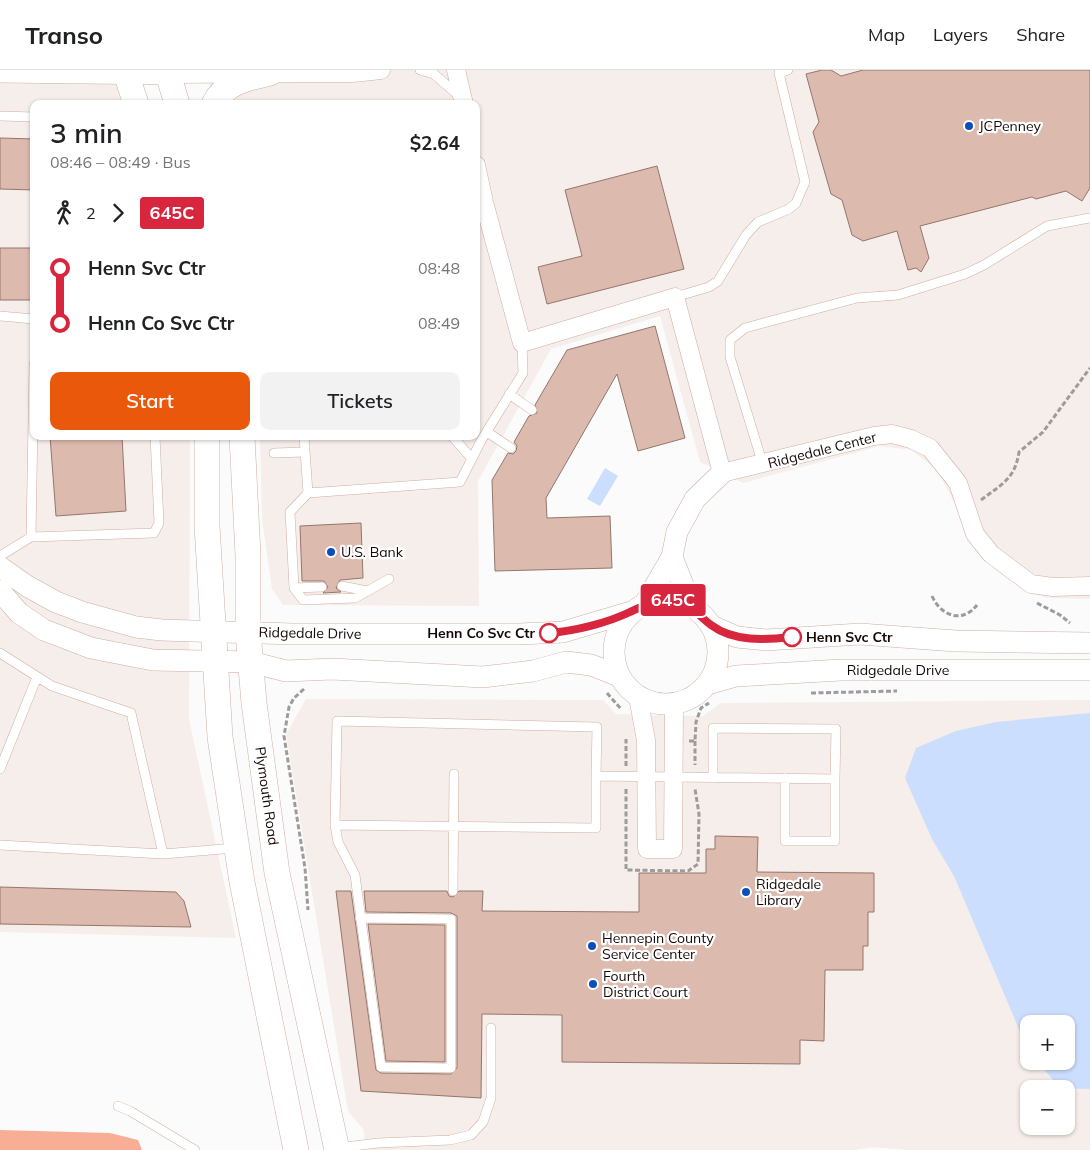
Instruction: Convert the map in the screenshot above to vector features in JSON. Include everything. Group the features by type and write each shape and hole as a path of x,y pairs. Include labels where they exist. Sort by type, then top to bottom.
{"main road":[{"path":"126,72 135,100"},
{"path":"168,72 176,100"},
{"path":"217,100 227,88 270,72"},
{"path":"207,440 207,526 220,737 237,848 296,1150"},
{"name":"Plymouth Road","path":"242,440 248,555 248,632 254,703 278,873 333,1149"}],"street":[{"path":"0,72 353,73 382,70"},
{"path":"456,70 464,100"},
{"path":"480,202 522,343 676,297 722,473 695,498 677,532 672,557 637,608 618,628 614,646 614,662 619,676 638,697 651,702 665,705 679,703 695,696 708,684 716,671 719,656 717,640 712,626"},
{"name":"Ridgedale Center","path":"722,473 763,465 848,442 892,434 911,439 930,448 958,483 975,534 990,554 1031,584 1053,587 1090,586"},
{"path":"672,557 691,606 712,626 737,637 766,640 860,634 956,641 1090,643"},
{"name":"Ridgedale Drive","path":"0,567 27,586 56,602 100,618 136,627 248,632 476,634 563,632 637,608"},
{"path":"0,592 20,614 44,630 91,648 153,660 251,662 286,672 332,669 483,677 533,671 566,662 591,665 619,676"},
{"path":"637,608 672,600 691,606"},
{"name":"Ridgedale Drive","path":"708,684 736,676 841,670 1090,670"},
{"path":"638,697 646,740 648,776 647,849 673,849 674,710 679,703"}],"lane":[{"path":"420,70 434,74 462,100"},
{"path":"676,297 709,287 718,281 746,236 758,222 789,209 796,203 805,182 779,73 788,70"},
{"path":"0,116 30,117"},
{"path":"763,465 730,357 730,340 745,328 857,298 898,295 965,274 984,265 1047,226 1090,218"},
{"path":"0,316 30,319"},
{"path":"389,579 355,598 303,600 294,588 290,512 308,493 460,482 486,432 522,373 522,343"},
{"path":"509,394 532,410"},
{"path":"486,432 510,448"},
{"path":"31,536 33,440"},
{"path":"0,556 31,536 154,533 159,523 155,440"},
{"path":"304,440 308,493"},
{"path":"455,440 472,459"},
{"path":"274,454 305,452"},
{"path":"342,586 367,591"},
{"path":"294,588 322,587"},
{"path":"0,653 52,686 131,714 163,854"},
{"path":"0,769 38,677"},
{"path":"335,825 596,828 597,727 337,721 335,825 338,842 355,875 360,918 381,1067 451,1068 451,919 360,918"},
{"path":"712,778 713,728 836,729 835,841 785,841 785,778"},
{"path":"453,891 454,774"},
{"path":"596,776 835,778"},
{"path":"0,845 163,854 237,848"},
{"path":"333,1149 378,1143 450,1140 471,1135 483,1122 491,1098 491,1028"},
{"path":"118,1106 130,1110 195,1150"}],"path":[{"path":"966,506 978,502 1006,481 1016,468 1019,452 1043,432 1090,368"},
{"path":"932,596 940,609 953,616 962,616 971,612 977,605"},
{"path":"1034,602 1060,615 1074,627"},
{"path":"294,698 285,720 284,736 304,868 309,917"},
{"path":"626,739 626,768"},
{"path":"695,741 695,769"}],"shaded area":[{"path":"0,70 113,73 121,100 30,100 30,440 190,440 189,719 236,938 0,932"},
{"path":"205,70 1090,70 1090,599 1047,598 1025,591 983,559 968,537 954,502 937,470 911,450 880,446 743,483 700,462 660,316 551,349 478,481 479,606 283,605 272,589 262,519 260,440 480,440 480,100 215,100"},
{"path":"306,699 603,700 616,714 703,716 721,703 1090,700 1090,1150 908,1150 873,1147 855,1150 367,1150 363,1129 348,1111 286,734"},
{"path":"0,1130 110,1133 138,1140 142,1150 0,1150"}],"water":[{"path":"605,468 618,476 600,506 587,499"},
{"path":"1090,713 1090,1089 1075,1088 1075,1080 1053,1080 1045,1070 1075,1070 1075,1015 1020,1015 1020,1032 954,876 932,839 905,778 916,748 956,731 996,722"}],"building":[{"path":"831,70 841,76 863,70 1090,70 1090,188 1082,201 1066,191 1036,199 1032,197 920,226 929,258 921,272 916,268 908,270 897,231 863,241 852,235 842,200 831,194 813,132 819,122 806,74"},
{"path":"0,138 30,139 30,190 0,189"},
{"path":"657,166 684,269 547,304 538,267 582,256 565,190"},
{"path":"0,248 30,248 30,300 0,300"},
{"path":"655,326 685,438 638,451 617,374 546,498 547,518 610,516 612,568 495,571 492,480 508,453 513,454 516,451 517,446 514,442 529,416 537,413 535,405 567,350"},
{"path":"50,440 122,440 126,511 56,516"},
{"name":"U.S. Bank","path":"361,523 363,578 340,580 336,588 341,592 323,593 328,587 324,581 302,581 300,526"},
{"path":"715,836 758,837 757,872 874,873 874,912 868,912 868,946 863,946 863,970 825,970 824,1041 800,1040 800,1064 562,1062 562,1015 482,1014 481,1098 361,1091 336,891 351,891 376,1070 381,1073 451,1074 457,1068 457,916 451,913 366,912 364,891 447,891 449,896 453,897 459,891 483,891 482,911 639,912 639,873 706,873 706,849 715,849"},
{"path":"0,887 176,892 184,901 191,927 0,924"},
{"path":"368,924 445,925 445,1062 386,1061"}],"bus line":[{"name":"645C","path":"549,633 563,632 613,619 653,601 672,600 691,606 712,626 737,637 766,640 792,637"}],"place":[{"name":"JCPenney","path":"969,126"},
{"name":"U.S. Bank","path":"331,552"},
{"name":"Henn Co Svc Ctr","path":"549,633"},
{"name":"Henn Svc Ctr","path":"792,637"},
{"name":"Ridgedale Library","path":"746,892"},
{"name":"Hennepin County Service Center","path":"592,946"},
{"name":"Fourth District Court","path":"593,984"}]}
